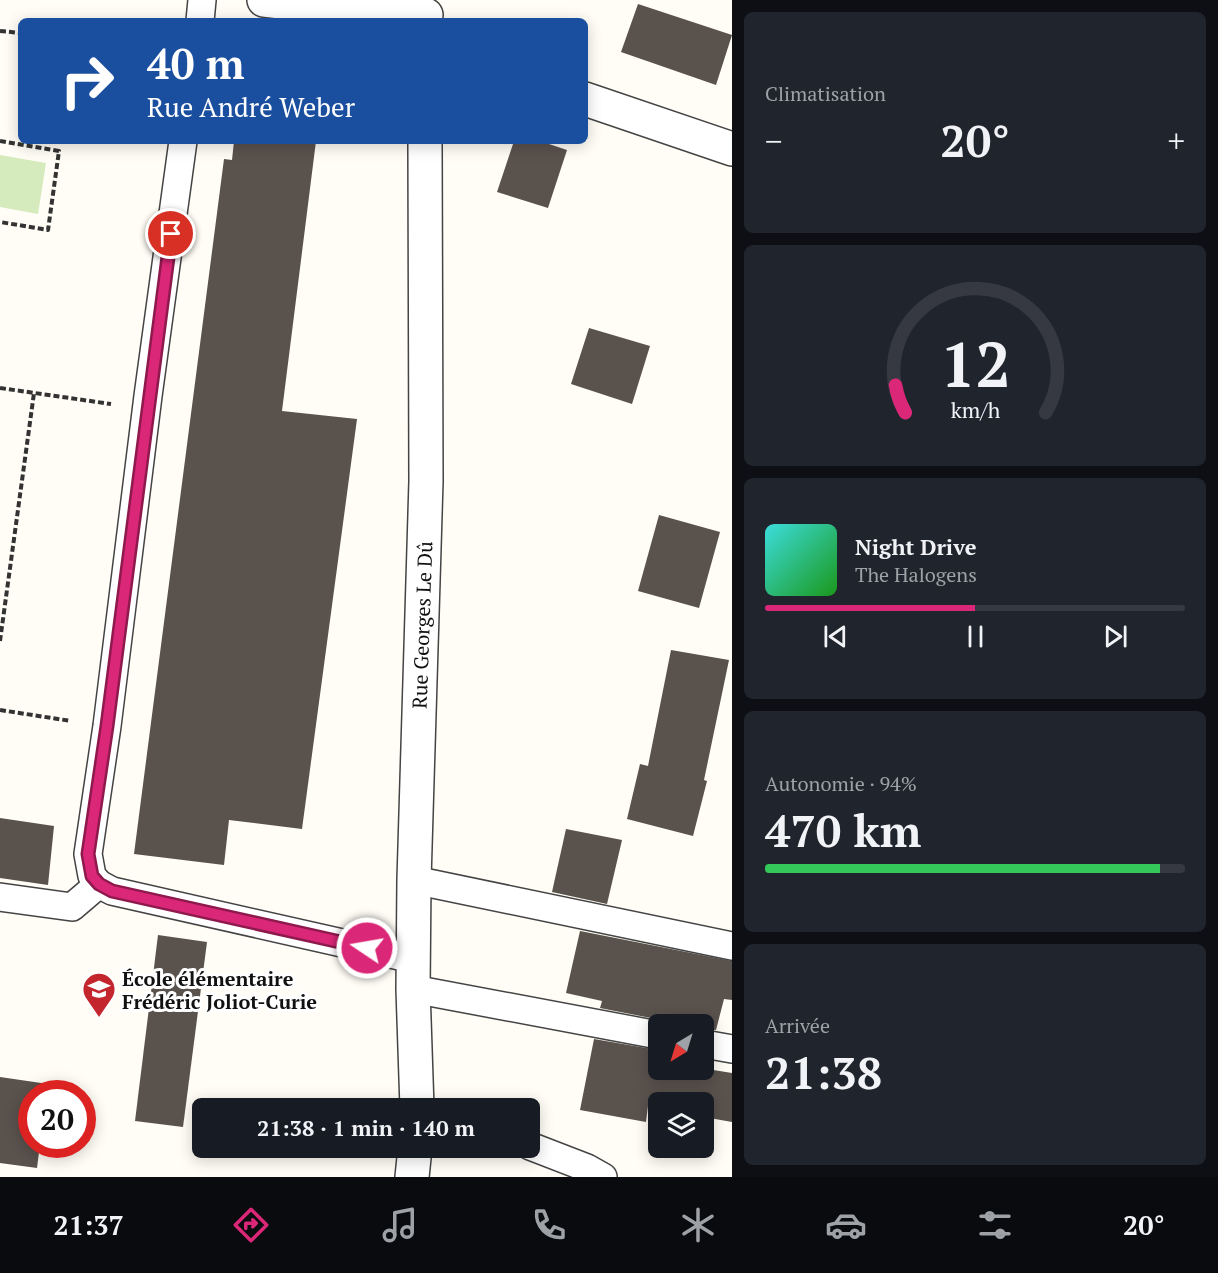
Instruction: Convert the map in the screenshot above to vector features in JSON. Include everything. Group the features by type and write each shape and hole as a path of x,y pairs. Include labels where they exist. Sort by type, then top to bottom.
{"street":[{"path":"264,0 376,13 426,12"},
{"path":"588,100 732,149"},
{"name":"Rue Georges Le Dû","path":"417,1098 413,974 426,481 425,144"},
{"path":"412,1177 414,1158"}],"lane":[{"path":"200,18 202,0"},
{"path":"183,144 148,396 107,726 88,854 92,876 99,884 112,891 413,974 648,1033"},
{"path":"414,880 732,946"},
{"path":"0,897 72,906 99,884"},
{"path":"714,1046 732,1049"},
{"path":"540,1150 587,1168 603,1177"}],"path":[{"path":"0,31 18,33"},
{"path":"0,141 59,151 48,230 0,222"},
{"path":"0,388 123,405 148,396"},
{"path":"0,641 34,393"},
{"path":"0,710 107,726"}],"green space":[{"path":"0,155 46,163 38,214 0,207"}],"building":[{"path":"638,4 732,35 716,85 621,52"},
{"path":"234,144 316,144 282,411 357,419 302,829 229,820 224,865 134,854 224,159 232,160"},
{"path":"513,144 549,144 567,150 548,208 497,192"},
{"path":"589,328 650,346 632,404 571,384"},
{"path":"659,515 720,532 699,608 638,591"},
{"path":"671,650 729,660 704,780 707,781 693,836 627,819 640,764 648,766"},
{"path":"0,818 54,826 48,885 0,878"},
{"path":"566,829 622,840 607,904 552,892"},
{"path":"580,931 732,961 732,1000 724,999 716,1030 714,1030 714,1014 648,1014 648,1017 600,1008 602,1001 566,993"},
{"path":"158,935 207,942 183,1127 135,1121"},
{"path":"594,1039 648,1048 648,1080 714,1080 714,1070 732,1073 732,1122 714,1119 714,1092 648,1092 646,1122 580,1110"},
{"path":"0,1077 21,1080 18,1080 18,1158 38,1158 37,1168 0,1163"}],"place":[{"name":"École élémentaire Frédéric Joliot-Curie","path":"99,1018"}],"route":[{"path":"171,234 148,396 107,726 88,854 92,876 99,884 112,891 367,948"}]}
